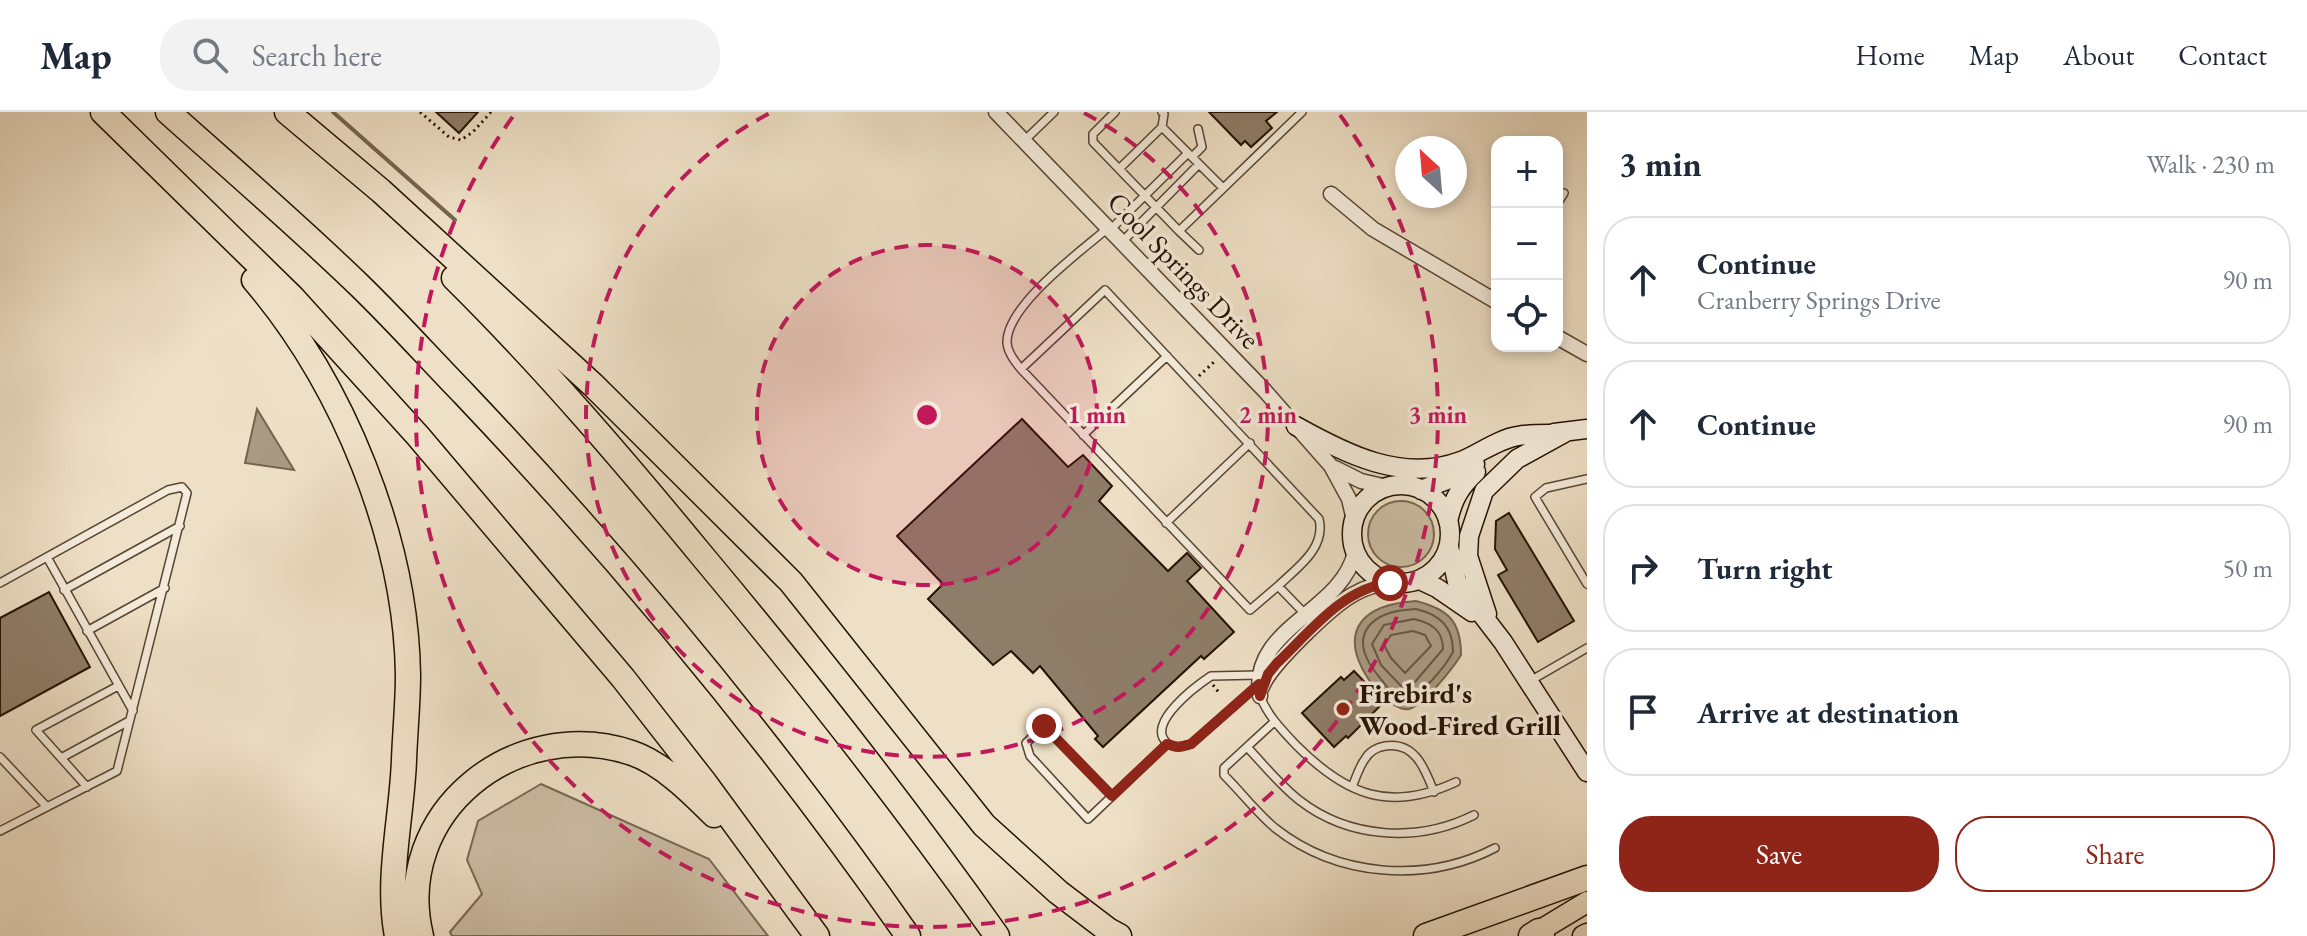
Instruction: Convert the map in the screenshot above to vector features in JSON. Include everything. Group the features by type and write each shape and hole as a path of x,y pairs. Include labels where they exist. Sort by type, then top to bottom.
{"highway":[{"path":"103,112 293,298 418,436 547,586 678,748 817,936"},
{"path":"168,112 362,288 535,469 649,598 746,716 842,841 908,936"},
{"path":"276,112 457,281 613,449 843,727 930,840 997,936"},
{"path":"287,112 381,191 593,385 791,582 984,825 1058,892 1119,936"},
{"path":"156,166 274,303 305,350 358,452 378,505 401,601 408,675 403,795 395,880 397,936"},
{"path":"421,936 414,893 419,869 437,822 453,800 474,780 534,749 598,744 635,754 682,784 725,827 817,936"},
{"path":"1426,936 1587,878"}],"main road":[{"path":"1537,934 1587,902"}],"street":[{"name":"Cool Springs Drive","path":"996,112 1296,426 1331,466 1349,499 1354,520"},
{"path":"1331,194 1373,229 1491,298"},
{"path":"1563,340 1587,354"},
{"path":"1296,426 1359,458 1400,468 1458,462 1516,436 1587,429"},
{"path":"1421,490 1452,478 1504,446 1557,433"},
{"path":"1448,521 1460,486 1477,470 1505,451 1557,433"},
{"path":"1496,631 1468,556 1469,536 1476,510 1484,491 1500,473 1557,433"},
{"name":"Cool Springs Drive","path":"1331,466 1361,481 1387,487"},
{"path":"1403,485 1421,490 1439,503 1451,533 1449,547 1441,563 1420,580 1372,586 1355,593 1316,626 1259,685 1262,661 1271,648 1339,585 1353,561 1354,520 1367,500 1387,487 1403,485"},
{"path":"1449,547 1457,582 1496,631 1587,772"},
{"path":"1355,552 1369,572 1390,583"},
{"path":"1420,580 1449,595 1496,631"}],"lane":[{"path":"1024,141 1054,112"},
{"path":"1115,112 1093,134 1093,142 1199,250"},
{"path":"1119,169 1162,127 1164,113"},
{"path":"1179,231 1297,113"},
{"path":"1162,127 1223,188"},
{"path":"1021,369 1105,290 1319,519 1319,543 1250,610 1021,369 1007,345 1014,318 1044,285 1202,147 1198,129"},
{"path":"1122,242 1199,164"},
{"path":"1083,435 1167,356"},
{"path":"1166,523 1250,443"},
{"path":"1587,479 1546,488 1535,497 1587,584"},
{"path":"0,583 177,487 185,489 188,497 117,771 0,831"},
{"path":"64,590 180,526"},
{"path":"47,557 133,711"},
{"path":"1278,586 1316,626"},
{"path":"87,631 165,588"},
{"path":"1530,681 1587,648"},
{"path":"1167,744 1160,728 1165,717 1207,679 1219,674 1259,685"},
{"path":"1259,685 1274,722 1322,770 1352,787 1383,797 1409,797 1434,792 1456,782"},
{"path":"1167,744 1178,747 1191,744 1259,685"},
{"path":"87,787 36,730 118,686"},
{"path":"61,758 130,720"},
{"path":"1274,722 1224,768 1224,775 1274,827 1317,855 1359,868 1415,871 1455,865 1495,848"},
{"path":"1112,796 1044,726 1026,743 1030,756 1088,819 1167,744"},
{"path":"1352,787 1366,757 1378,747 1394,744 1408,748 1423,765 1434,792"},
{"path":"1247,747 1299,800 1340,823 1372,832 1415,833 1448,827 1474,815"},
{"path":"0,757 47,807"}],"path":[{"path":"420,112 449,137 461,140 491,112"},
{"path":"1199,376 1214,362"},
{"path":"1210,683 1220,694"}],"shaded area":[{"path":"1407,501 1425,510 1432,521 1432,547 1425,558 1414,565 1395,567 1377,558 1370,547 1368,528 1377,510 1388,503"},
{"path":"541,784 709,859 768,936 452,936 450,932 482,894 467,860 478,821"}],"water":[{"path":"257,409 294,470 245,463"},
{"path":"1416,601 1437,608 1450,618 1458,633 1461,655 1430,694 1409,709 1397,706 1383,696 1369,680 1358,660 1355,640 1361,622 1381,608"}],"building":[{"path":"436,112 478,112 459,133"},
{"path":"1209,112 1277,112 1266,121 1272,128 1251,147 1245,141 1241,145"},
{"path":"1022,419 1068,467 1083,455 1112,486 1099,501 1168,571 1187,553 1201,568 1187,581 1234,632 1204,659 1201,656 1103,747 1095,739 1098,736 1040,666 1033,673 1011,651 993,665 928,599 943,584 897,536"},
{"path":"1509,513 1574,621 1538,642 1498,575 1507,570 1495,549 1496,521"},
{"path":"49,592 90,667 0,716 0,618"},
{"name":"Firebird's Wood-Fired Grill","path":"1354,671 1384,702 1348,738 1346,736 1334,747 1302,713 1341,677 1344,680"}],"waterway":[{"path":"333,112 455,220"}],"place":[{"name":"Firebird's Wood-Fired Grill","path":"1343,709"}],"route":[{"path":"1044,726 1112,796 1167,744 1178,747 1191,744 1259,684 1260,696 1268,674 1277,663 1346,599 1372,586 1390,583"}]}
